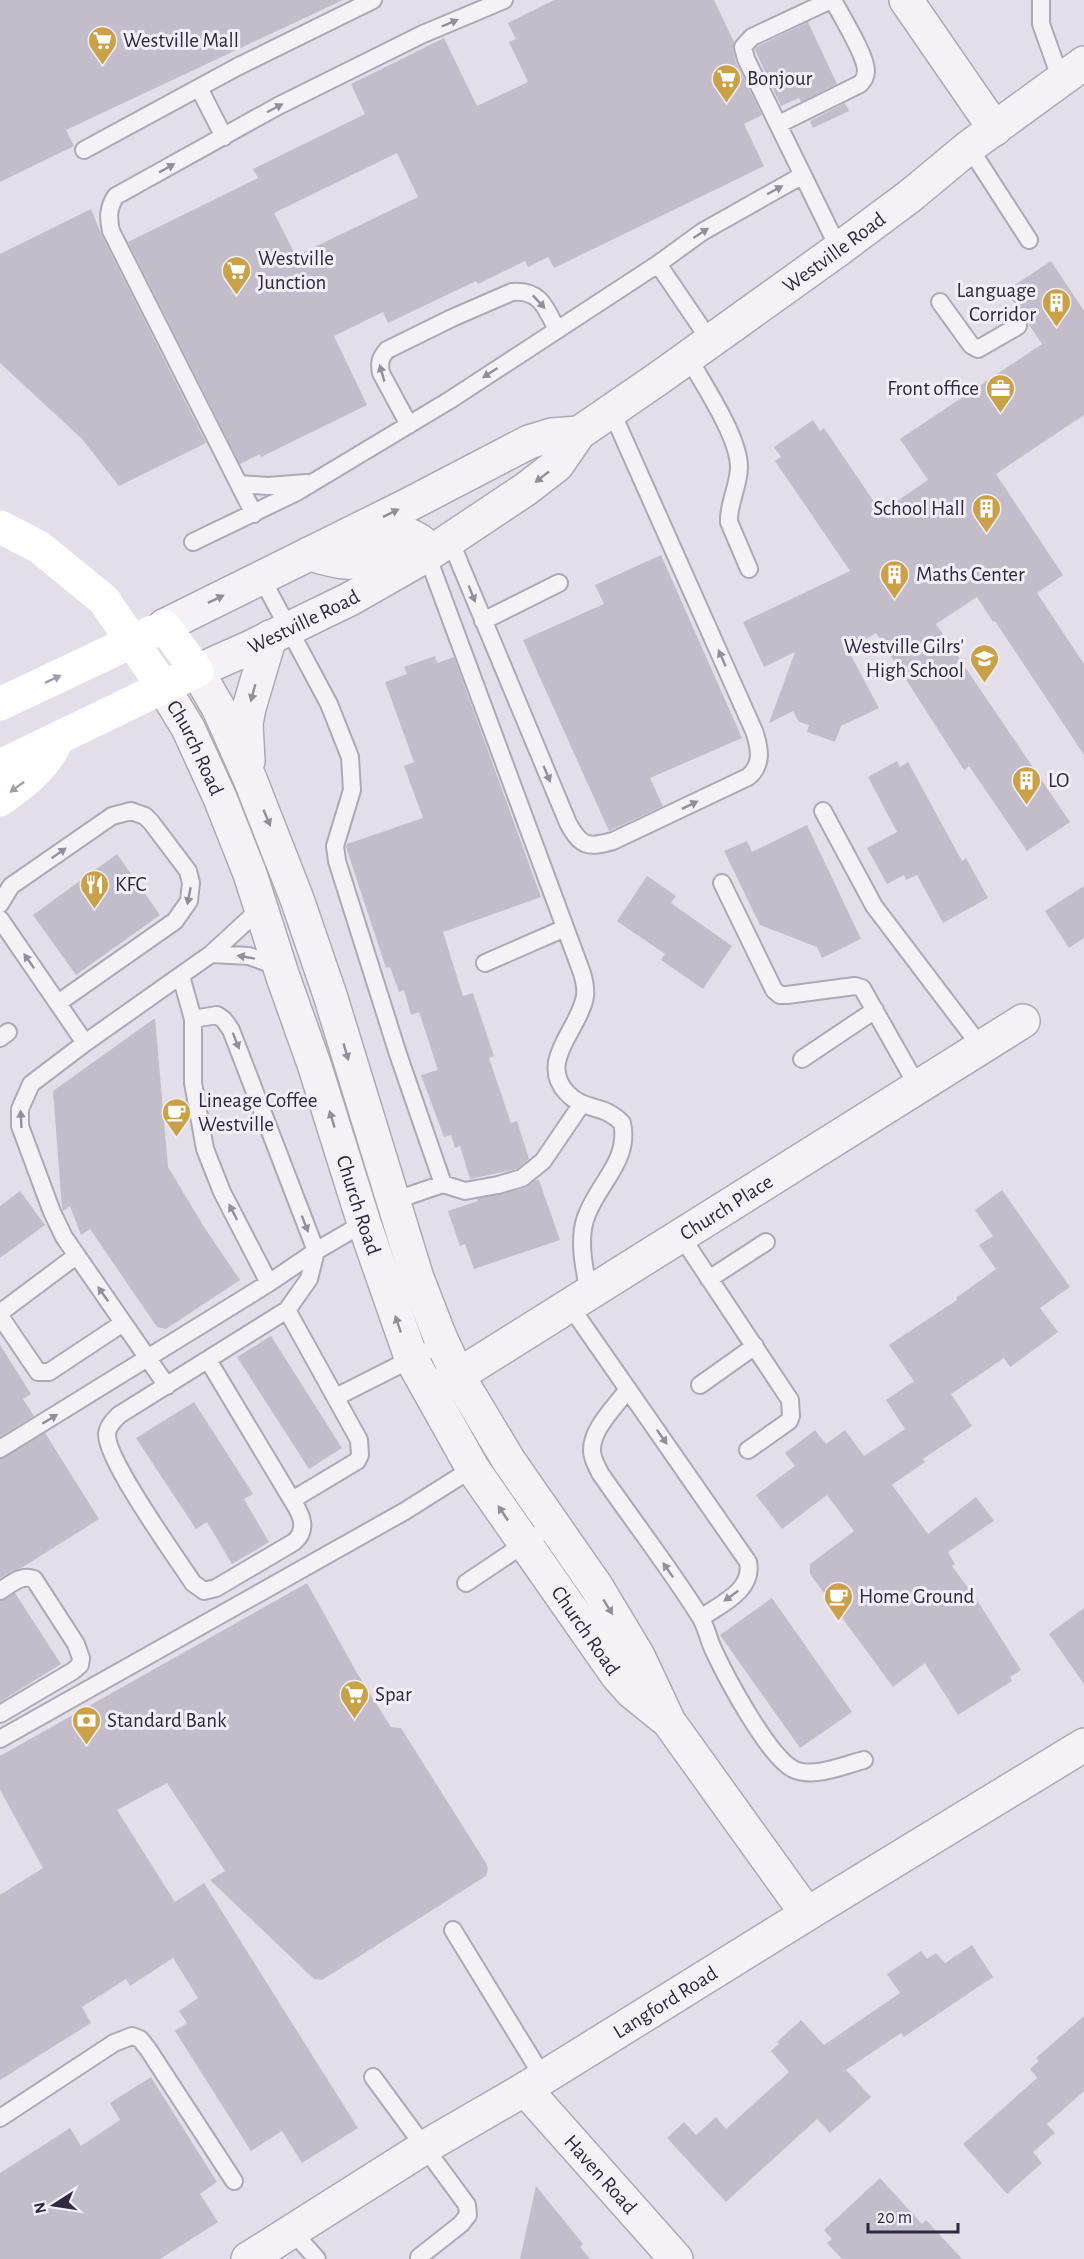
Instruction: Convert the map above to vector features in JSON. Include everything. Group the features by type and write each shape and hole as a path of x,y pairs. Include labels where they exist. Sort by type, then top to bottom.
{"main road":[{"path":"0,527 39,547 104,600 164,626"},
{"name":"Church Road","path":"104,600 163,687"},
{"name":"Church Road","path":"164,626 197,671"},
{"name":"Westville Road","path":"0,704 164,626"},
{"name":"Westville Road","path":"0,766 197,671"},
{"path":"0,800 26,781 42,765 58,739"}],"street":[{"path":"906,0 982,138"},
{"name":"Westville Road","path":"197,671 350,599 439,548 526,489 557,465 579,433 700,350 839,249 1072,71"},
{"name":"Westville Road","path":"164,626 529,442 552,435 579,433"},
{"path":"309,554 346,562 358,561 366,559 401,538 411,536 439,548"},
{"path":"250,779 246,724 256,683 279,634"},
{"name":"Church Road","path":"197,671 219,709 250,779 301,909 417,1278 442,1343 458,1376 502,1450 554,1524 638,1656 669,1722 807,1914"},
{"name":"Church Road","path":"163,687 188,728 220,798 250,874 279,967 315,1066 364,1223 412,1360 473,1469 617,1676 631,1691 669,1722"},
{"name":"Church Place","path":"429,1394 1023,1021"},
{"name":"Langford Road","path":"248,2259 425,2147 534,2083 807,1914 1080,1754"},
{"name":"Haven Road","path":"534,2083 676,2259"}],"lane":[{"path":"84,150 199,88 373,0"},
{"path":"254,514 111,231 109,214 111,202 116,196 278,106 423,34 504,0"},
{"path":"779,124 860,84 865,78 866,71 862,57 832,0 752,38 743,47 746,59 839,249"},
{"path":"1041,0 1041,24 1072,71"},
{"path":"199,88 224,137"},
{"path":"982,138 1029,240"},
{"path":"193,542 280,502 409,425 658,264 702,232 803,175"},
{"path":"658,264 700,350 735,447 739,467 728,514 729,522 749,569"},
{"path":"409,425 381,374 379,365 381,357 387,350 512,292 530,293 540,300 557,330"},
{"path":"940,302 974,348 983,348 1018,326"},
{"path":"439,548 483,621 568,823 582,843 590,846 613,842 748,777 759,764 759,751 754,731 612,410"},
{"path":"239,484 275,486 313,482"},
{"path":"439,548 582,973 585,995 560,1051 557,1072 565,1091 581,1105 598,1107 615,1115 622,1123 624,1132 620,1154 591,1204 584,1221 582,1238 584,1264 579,1300 628,1389 748,1562 750,1571 743,1588 701,1618"},
{"path":"261,577 279,634 329,704 350,757 352,790 335,846 337,861 398,1054 443,1184"},
{"path":"483,621 558,583"},
{"path":"0,904 5,884 112,816 131,811 145,816 151,822 188,871 191,884 189,901 175,921 58,1003"},
{"path":"823,811 874,906 981,1047"},
{"path":"722,883 774,990 780,995 787,995 855,986 862,988 918,1087"},
{"path":"166,1386 149,1358 76,1256 52,1212 20,1126 20,1108 31,1084 211,954 261,908"},
{"path":"0,919 85,1043"},
{"path":"485,963 565,928"},
{"path":"211,954 249,956 279,967"},
{"path":"181,976 193,1019 194,1083 205,1149 222,1192 270,1283"},
{"path":"802,1059 875,1010"},
{"path":"193,1019 217,1015 231,1030 316,1251 309,1279 287,1310 119,1415 110,1425 107,1434 117,1465 193,1583 204,1591 216,1588 300,1537 303,1522 208,1360"},
{"path":"393,1201 443,1184 465,1191 522,1178 543,1161 581,1105"},
{"path":"0,1449 364,1223"},
{"path":"681,1236 787,1394 792,1408 791,1416 782,1427 748,1450"},
{"path":"710,1279 766,1242"},
{"path":"76,1256 1,1312 2,1319 31,1364 38,1372 50,1372 123,1323"},
{"path":"287,1310 359,1440 360,1455 357,1461 292,1500"},
{"path":"336,1397 442,1343"},
{"path":"700,1385 755,1346"},
{"path":"628,1389 599,1430 593,1443 593,1459 600,1473 701,1618 713,1648 734,1688 771,1750 783,1763 806,1772 864,1760"},
{"path":"0,1739 405,1511 502,1450"},
{"path":"466,1583 554,1524"},
{"path":"0,1591 22,1577 34,1579 76,1644 81,1658 80,1665 73,1671 0,1714"},
{"path":"453,1930 509,2022 534,2083"},
{"path":"0,2118 114,2043 132,2036 140,2039 148,2049 234,2181"},
{"path":"373,2077 467,2205 468,2215 461,2224 419,2257"},
{"path":"292,2231 316,2259"}],"building":[{"name":"Westville Mall","path":"0,0 343,0 66,130 74,146 0,182"},
{"path":"554,0 714,0 734,42 736,63 762,115 744,124 764,166 554,268 548,257 528,267 525,261 478,284 476,281 388,323 383,312 334,336 367,405 261,457 260,454 240,464 128,242 258,178 253,169 365,114 351,84 444,38 477,106 528,82 509,42 516,39 508,23","holes":["397,153 418,197 296,256 274,213"]},
{"path":"808,22 837,84 801,102 799,98 781,106 755,50 758,46"},
{"path":"845,103 849,111 813,128 810,121"},
{"path":"91,209 102,236 206,443 119,486 82,439 0,363 0,254"},
{"path":"1051,261 1084,311 1084,415 996,474 1063,575 1037,593 1084,664 1084,755 977,597 936,624 1070,822 1027,851 969,766 964,770 876,633 848,650 879,708 841,726 835,742 807,732 809,725 799,722 793,711 769,723 795,652 764,667 743,622 850,571 775,461 781,457 774,447 813,420 820,431 824,428 881,512 928,480 900,439 1042,344 1006,291"},
{"path":"661,555 742,738 650,778 663,806 609,831 523,640 604,604 595,585"},
{"path":"435,656 437,663 454,657 541,897 443,932 463,996 473,993 494,1056 489,1058 511,1123 517,1121 529,1159 517,1169 470,1179 460,1146 455,1148 451,1135 444,1137 421,1075 438,1070 419,1012 411,1015 404,990 399,992 390,967 386,968 346,847 347,844 423,818 404,766 414,762 385,682 407,674 404,667"},
{"path":"897,761 900,767 908,762 962,861 966,858 988,898 943,923 917,875 906,880 904,875 887,884 867,848 897,832 868,777"},
{"path":"807,825 861,939 822,958 817,947 760,925 724,851 747,841 752,852"},
{"path":"117,854 160,915 76,975 33,915"},
{"path":"647,876 676,896 671,903 732,946 703,989 661,960 665,954 617,921"},
{"path":"1084,886 1084,938 1069,948 1045,911"},
{"path":"155,1018 168,1167 204,1227 240,1280 166,1329 157,1327 90,1229 81,1235 70,1206 63,1211 53,1091"},
{"path":"539,1180 560,1240 474,1269 465,1244 460,1246 448,1211 478,1201 477,1199 525,1188"},
{"path":"1002,1190 1070,1287 1040,1308 1058,1332 1010,1367 1004,1358 951,1394 972,1426 923,1459 925,1462 892,1485 928,1534 976,1497 994,1521 948,1552 955,1564 952,1566 977,1600 1021,1670 1010,1677 1012,1681 958,1715 925,1663 893,1687 810,1574 810,1564 854,1531 827,1495 782,1529 756,1495 795,1466 785,1453 815,1430 826,1444 845,1430 864,1456 905,1429 886,1400 914,1381 889,1345 957,1300 956,1298 996,1269 979,1245 993,1236 975,1210"},
{"path":"20,1191 45,1225 0,1258 0,1206"},
{"path":"271,1336 342,1448 309,1469 237,1357"},
{"path":"0,1345 31,1394 23,1399 34,1416 0,1437"},
{"path":"194,1402 253,1494 244,1499 269,1542 232,1564 207,1522 196,1529 136,1438"},
{"path":"45,1433 99,1519 23,1567 0,1578 0,1459"},
{"path":"307,1583 357,1673 391,1727 401,1728 486,1863 488,1869 486,1876 322,1980 314,1979 210,1880 225,1871 167,1783 117,1810 175,1902 204,1883 358,2128 302,2163 282,2131 251,2151 175,2031 187,2023 179,2011 198,1998 173,1958 130,1986 126,1979 82,2007 91,2023 0,2080 0,1895 43,1868 0,1790 0,1756"},
{"path":"15,1593 61,1664 0,1702 0,1601"},
{"path":"772,1598 852,1712 800,1748 720,1635"},
{"path":"1084,1608 1084,1684 1049,1634"},
{"path":"972,1945 993,1977 904,2037 901,2033 846,2070 871,2097 830,2133 817,2119 726,2202 667,2138 684,2122 696,2135 716,2117 726,2129 789,2072 771,2051 779,2044 777,2042 801,2020 824,2045 900,1993 887,1974 921,1951 927,1959 936,1953 945,1963"},
{"path":"1084,2016 1084,2091 1047,2124 1055,2133 1033,2152 1042,2163 1007,2194 963,2144 1037,2078 1030,2069 1039,2061 1036,2058"},
{"path":"151,2077 217,2182 200,2194 218,2222 160,2259 0,2259 0,2173 70,2128 81,2146 120,2120 110,2103"},
{"path":"880,2178 922,2224 926,2220 962,2259 842,2259 827,2243 832,2239 824,2230"},
{"path":"536,2186 583,2244 580,2247 590,2259 520,2259"}],"place":[{"name":"Westville Mall","path":"102,66"},
{"name":"Bonjour","path":"726,104"},
{"name":"Westville Junction","path":"237,296"},
{"name":"Language Corridor","path":"1057,328"},
{"name":"Front office","path":"1000,414"},
{"name":"School Hall","path":"986,534"},
{"name":"Maths Center","path":"895,600"},
{"name":"Westville Gilrs' High School","path":"985,684"},
{"name":"LO","path":"1027,806"},
{"name":"KFC","path":"94,910"},
{"name":"Lineage Coffee Westville","path":"177,1138"},
{"name":"Home Ground","path":"838,1622"},
{"name":"Spar","path":"354,1720"},
{"name":"Standard Bank","path":"86,1746"}]}
